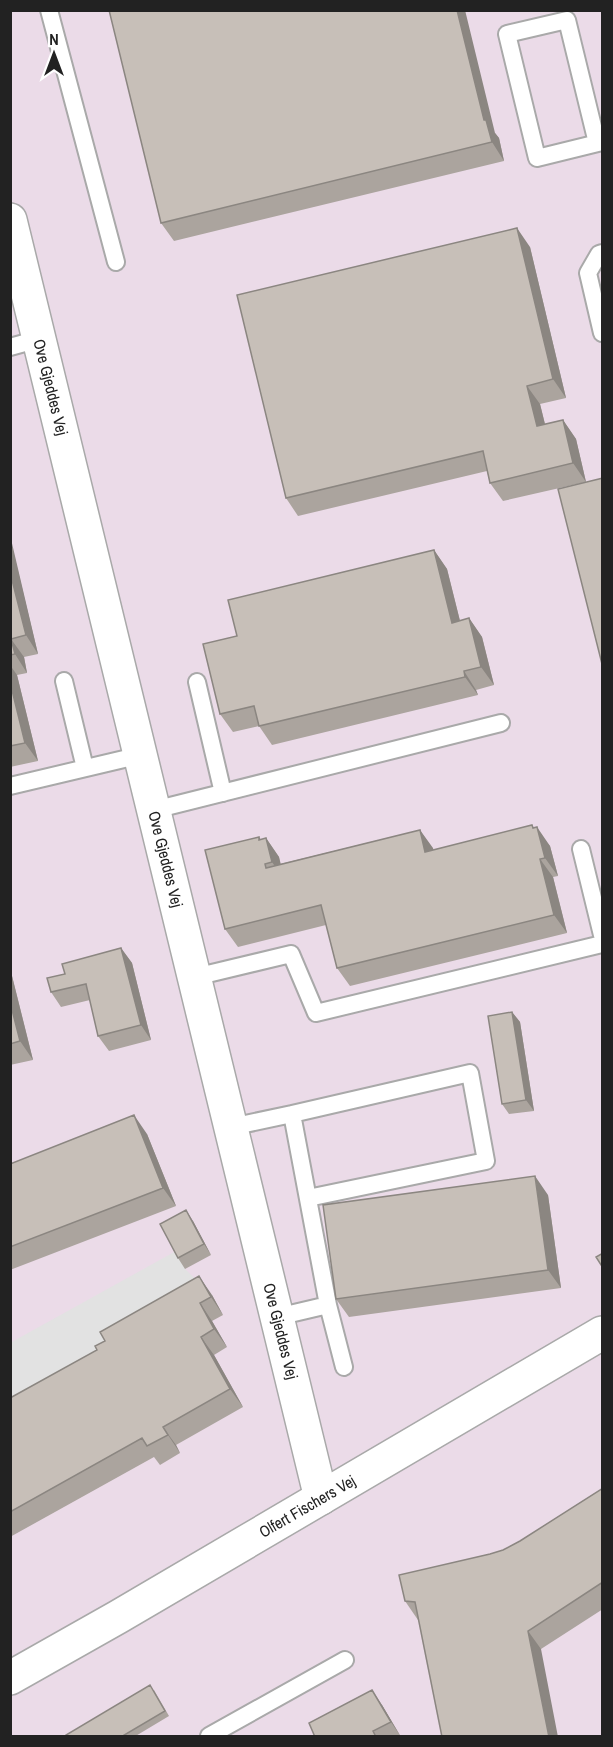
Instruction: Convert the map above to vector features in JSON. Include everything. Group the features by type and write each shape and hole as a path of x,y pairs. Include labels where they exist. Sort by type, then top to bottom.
{"street":[{"name":"Ove Gjeddes Vej","path":"10,220 25,343 141,755 321,1498"},
{"name":"Olfert Fischers Vej","path":"10,1678 129,1611 603,1333"}],"lane":[{"path":"49,10 116,262"},
{"path":"567,20 600,143 537,158 507,34 567,20"},
{"path":"603,253 599,254 588,273 603,333"},
{"path":"64,681 85,768"},
{"path":"197,682 223,793"},
{"path":"154,810 501,723"},
{"path":"10,786 141,755"},
{"path":"581,849 603,935"},
{"path":"195,977 291,954 316,1013 603,944"},
{"path":"231,1127 470,1073 486,1161 308,1198"},
{"path":"292,1114 328,1305 344,1366"},
{"path":"277,1317 328,1305"},
{"path":"209,1737 345,1660"}],"shaded area":[{"path":"11,11 602,11 602,1736 11,1736"},
{"path":"176,1251 185,1269 212,1295 11,1424 10,1343"}],"building":[{"path":"109,10 457,10 484,120 486,120 492,142 161,223"},
{"path":"517,228 553,379 527,386 537,426 563,420 573,463 490,483 483,451 286,498 237,295"},
{"path":"603,478 603,664 602,664 558,489"},
{"path":"434,550 452,623 469,618 481,667 464,671 465,677 259,726 254,706 220,714 203,644 237,636 228,600"},
{"path":"10,572 26,635 11,639 15,654 10,655"},
{"path":"10,682 25,743 10,746"},
{"path":"532,825 533,828 537,827 545,858 540,859 554,915 337,968 321,905 225,929 205,850 259,837 259,840 266,838 272,862 265,864 266,868 420,830 425,852"},
{"path":"121,948 141,1025 98,1036 86,984 51,992 47,978 65,974 62,964"},
{"path":"10,1002 20,1041 10,1044"},
{"path":"512,1012 526,1100 502,1104 488,1016"},
{"path":"134,1115 163,1188 10,1247 10,1164"},
{"path":"535,1176 548,1270 336,1299 323,1205"},
{"path":"186,1210 204,1244 178,1258 160,1224"},
{"path":"603,1253 603,1268 596,1257"},
{"path":"199,1276 211,1297 200,1303 214,1329 201,1337 230,1389 163,1427 168,1435 147,1446 142,1438 10,1512 10,1398 97,1350 95,1346 105,1341 100,1332"},
{"path":"603,1488 603,1582 528,1631 549,1737 442,1737 415,1602 405,1601 399,1575 503,1550"},
{"path":"150,1685 165,1711 121,1737 67,1737 66,1735"},
{"path":"372,1690 391,1722 373,1731 376,1737 315,1737 309,1723"}]}
